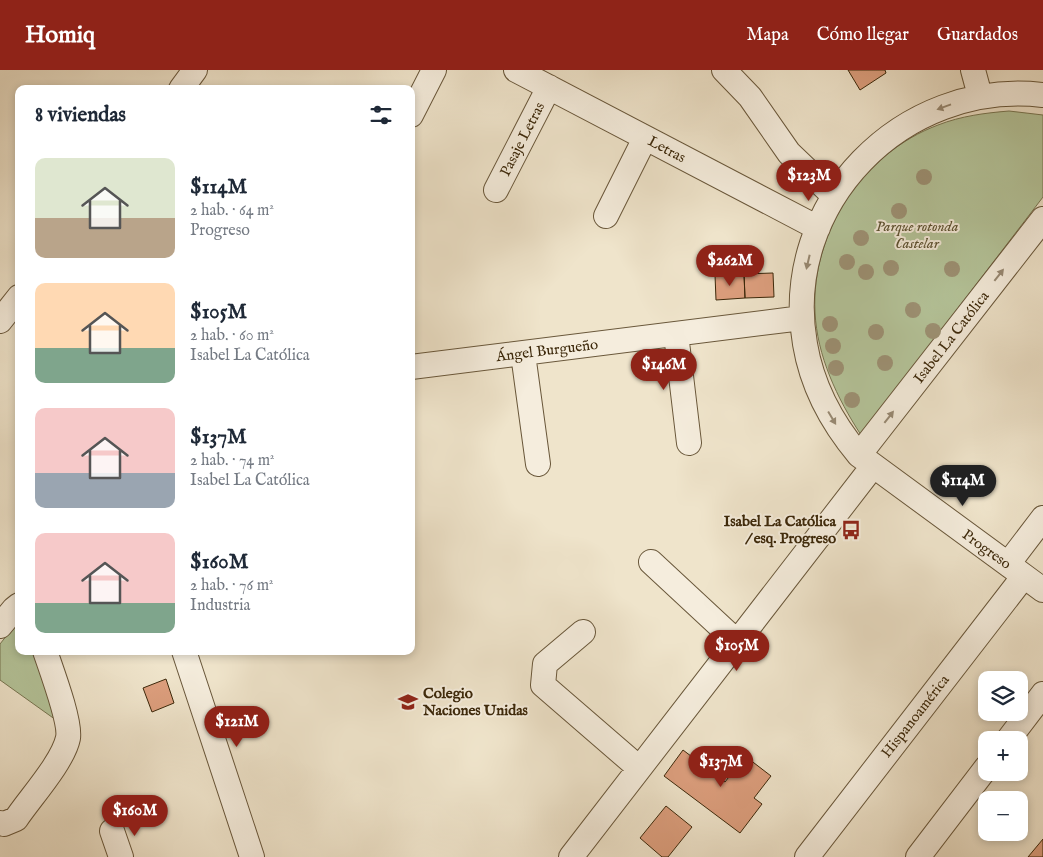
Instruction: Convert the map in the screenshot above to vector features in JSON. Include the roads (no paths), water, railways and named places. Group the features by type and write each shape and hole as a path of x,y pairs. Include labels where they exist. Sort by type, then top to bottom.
{"street":[{"path":"183,85 195,70"},
{"path":"415,107 434,70"},
{"name":"Letras","path":"516,70 818,228"},
{"path":"724,70 750,97 789,153 834,196"},
{"path":"973,70 980,96"},
{"name":"Pasaje Letras","path":"496,190 549,87"},
{"name":"Progreso","path":"1043,95 1005,93 980,96 940,107 903,126 864,158 834,196 818,228 805,274 802,318 805,343 818,390 841,433 866,460 1043,590"},
{"path":"606,216 645,138"},
{"name":"Isabel La Católica","path":"571,857 736,641 1043,219"},
{"path":"0,321 15,302"},
{"name":"Ángel Burgueño","path":"415,368 802,318"},
{"path":"676,334 689,443"},
{"path":"523,354 538,464"},
{"name":"Hispanoamérica","path":"807,857 1016,570 1043,518"},
{"path":"651,562 736,641"},
{"path":"0,626 15,608"},
{"path":"584,632 545,664 543,685 639,768"},
{"path":"0,823 4,824 16,819 60,756 68,737 67,724 46,655"},
{"path":"185,655 252,857"},
{"path":"1015,731 1043,694"},
{"path":"918,857 978,778"},
{"path":"112,830 121,857"}],"place":[{"name":"Isabel La Católica / esq. Progreso","path":"851,530"},
{"name":"Colegio Naciones Unidas","path":"408,702"}],"park label":[{"name":"Parque rotonda Castelar","path":"917,234"}]}
